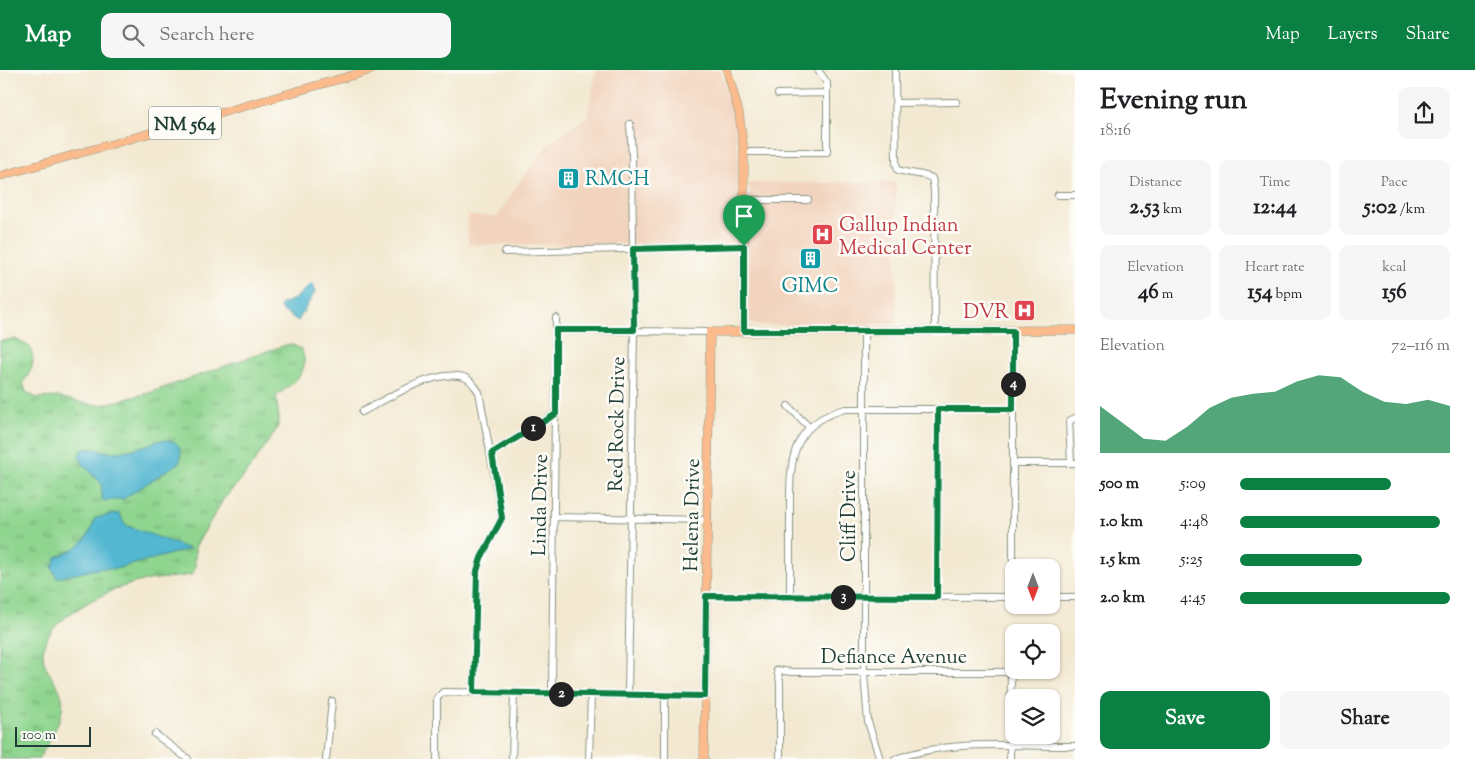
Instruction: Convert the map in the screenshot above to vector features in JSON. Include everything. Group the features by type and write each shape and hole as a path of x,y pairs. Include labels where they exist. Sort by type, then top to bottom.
{"main road":[{"name":"NM 564","path":"0,176 371,70"},
{"path":"727,70 739,113 744,152 744,331"},
{"path":"710,332 1075,330"},
{"name":"Helena Drive","path":"704,759 710,332"}],"street":[{"path":"744,152 827,152 827,83 818,70"},
{"path":"895,70 896,163 898,170 908,174 923,174 932,178 934,190 935,331"},
{"path":"778,94 827,93"},
{"path":"896,103 957,102"},
{"name":"Red Rock Drive","path":"628,694 634,330 630,124"},
{"path":"1058,195 1075,195"},
{"path":"744,200 808,200"},
{"path":"506,252 744,246"},
{"name":"Linda Drive","path":"552,693 556,318"},
{"path":"556,330 710,332"},
{"name":"Cliff Drive","path":"864,330 864,673 868,722 880,759"},
{"path":"1013,331 1013,559"},
{"path":"362,412 405,389 450,375 465,378 472,382 479,392 492,453 502,518 481,558 477,571 474,692"},
{"path":"788,406 809,427"},
{"path":"790,597 790,477 793,456 798,442 809,427 824,416 834,412 864,408 1013,409"},
{"path":"937,597 938,409"},
{"path":"492,453 556,414"},
{"path":"1013,463 1073,463 1069,421 1075,418"},
{"path":"555,517 707,520"},
{"path":"706,596 1005,597"},
{"path":"1060,597 1075,597"},
{"name":"Defiance Avenue","path":"780,759 780,682 776,670 864,673 1011,672 1010,745"},
{"path":"436,759 437,698 443,692 705,696"},
{"path":"512,759 514,693"},
{"path":"589,759 591,694"},
{"path":"665,696 665,759"},
{"path":"326,759 332,701"},
{"path":"155,734 188,759"},
{"path":"895,759 930,748 1010,745 1075,746"},
{"path":"1010,745 1010,759"}],"shaded area":[{"path":"597,70 721,70 735,122 738,152 739,243 468,245 468,216 498,216 519,182 549,143 587,117"},
{"name":"Gallup Indian Medical Center","path":"896,182 897,324 755,325 748,320 749,183"}],"green space":[{"path":"15,339 30,347 32,353 32,366 23,383 26,392 37,398 58,397 101,405 149,393 290,344 301,349 304,357 304,364 299,376 276,396 279,418 277,429 245,475 223,500 195,547 195,569 191,575 138,582 96,598 55,627 47,639 43,651 44,662 59,689 62,706 61,716 39,759 0,759 0,341"}],"water":[{"path":"310,284 314,285 315,292 298,321 280,309 281,304 295,299"},
{"path":"161,440 175,442 178,445 181,451 180,462 123,499 104,501 102,499 101,483 83,464 79,456 84,449 111,452 124,451"},
{"path":"119,513 125,525 190,549 115,569 101,568 57,578 52,568 56,557 71,551 82,543 93,526 95,518"}],"place":[{"name":"RMCH","path":"569,178"},
{"name":"Gallup Indian Medical Center","path":"823,235"},
{"name":"GIMC","path":"810,259"},
{"name":"DVR","path":"1025,311"}],"route":[{"path":"744,246 744,331 1013,331 1013,409 938,409 937,597 706,596 705,696 474,692 477,571 481,558 502,518 492,453 556,414 556,330 634,330 633,249 744,246"}]}
